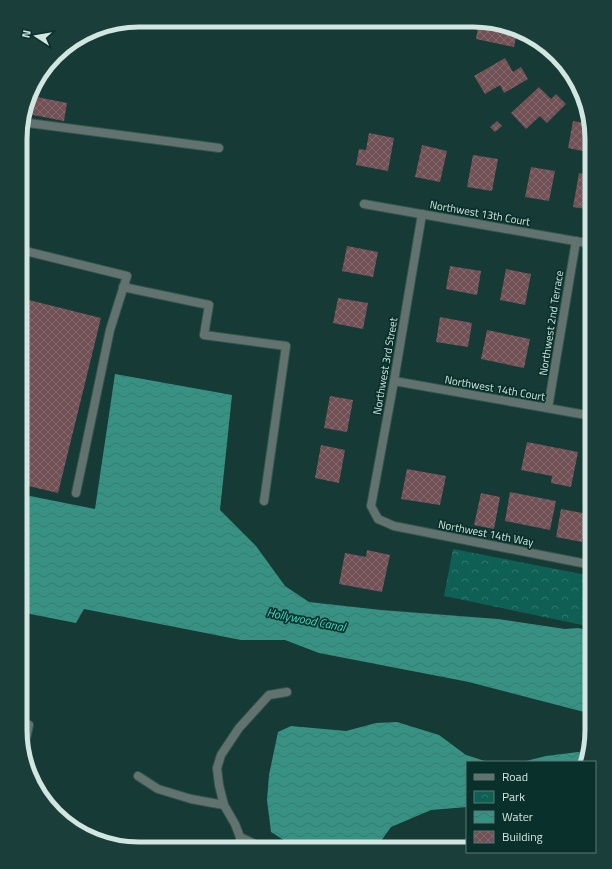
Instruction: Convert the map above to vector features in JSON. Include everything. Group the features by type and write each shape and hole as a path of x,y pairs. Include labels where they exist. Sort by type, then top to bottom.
{"street":[{"path":"28,123 219,148"},
{"name":"Northwest 13th Court","path":"364,204 585,243"},
{"name":"Northwest 3rd Street","path":"378,519 371,506 422,214"},
{"name":"Northwest 2nd Terrace","path":"548,408 576,241"},
{"path":"27,251 127,276 110,330 76,493"},
{"path":"123,287 209,305 204,335 286,346 264,501"},
{"name":"Northwest 14th Court","path":"394,381 585,415"},
{"name":"Northwest 14th Way","path":"378,519 394,526 585,564"},
{"path":"240,842 236,824 224,805 219,784 217,768 221,755 239,728 269,695 287,692"},
{"path":"27,733 29,725"},
{"path":"138,776 158,789 191,799 224,805"},
{"path":"240,837 250,842"}],"green space":[{"path":"453,549 585,575 585,626 444,596"}],"water":[{"name":"Hollywood Canal","path":"115,374 232,395 220,510 256,546 285,586 309,602 381,610 498,619 565,629 578,628 585,630 585,712 469,682 319,653 285,640 241,640 84,609 76,623 27,613 27,495 95,509"},
{"path":"397,722 439,735 466,755 485,761 466,761 466,807 431,810 391,827 380,842 287,842 271,832 267,800 269,775 278,732 291,726 346,731 376,723"},
{"path":"583,753 580,761 526,761 546,756"}],"building":[{"path":"478,27 488,28 517,35 514,47 476,39"},
{"path":"505,58 513,72 521,67 528,79 504,93 500,85 485,94 474,76"},
{"path":"539,87 551,99 556,94 566,104 547,123 540,116 526,129 511,113"},
{"path":"35,97 67,103 64,121 30,114"},
{"path":"497,121 502,126 495,132 490,127"},
{"path":"573,121 584,123 585,152 568,148"},
{"path":"369,133 394,138 388,171 356,165 359,149 366,150"},
{"path":"422,145 447,151 440,182 415,177"},
{"path":"473,155 498,159 492,191 467,187"},
{"path":"531,167 555,171 549,201 525,197"},
{"path":"579,173 585,174 585,209 573,207"},
{"path":"347,246 378,252 373,277 342,271"},
{"path":"450,266 481,271 477,295 446,289"},
{"path":"506,269 531,274 525,305 500,300"},
{"path":"338,298 368,303 363,329 333,323"},
{"path":"27,300 101,318 58,493 27,486"},
{"path":"440,317 472,323 468,347 436,342"},
{"path":"487,330 530,339 524,368 481,359"},
{"path":"330,396 353,400 347,432 324,428"},
{"path":"527,442 578,452 571,487 551,483 552,476 521,470"},
{"path":"321,445 345,450 339,483 315,478"},
{"path":"407,469 446,476 440,505 401,499"},
{"path":"510,492 556,501 550,530 505,521"},
{"path":"481,493 500,497 494,529 474,525"},
{"path":"561,509 585,513 585,528 582,542 556,537"},
{"path":"367,550 390,555 382,592 339,584 345,553 366,557"}]}
